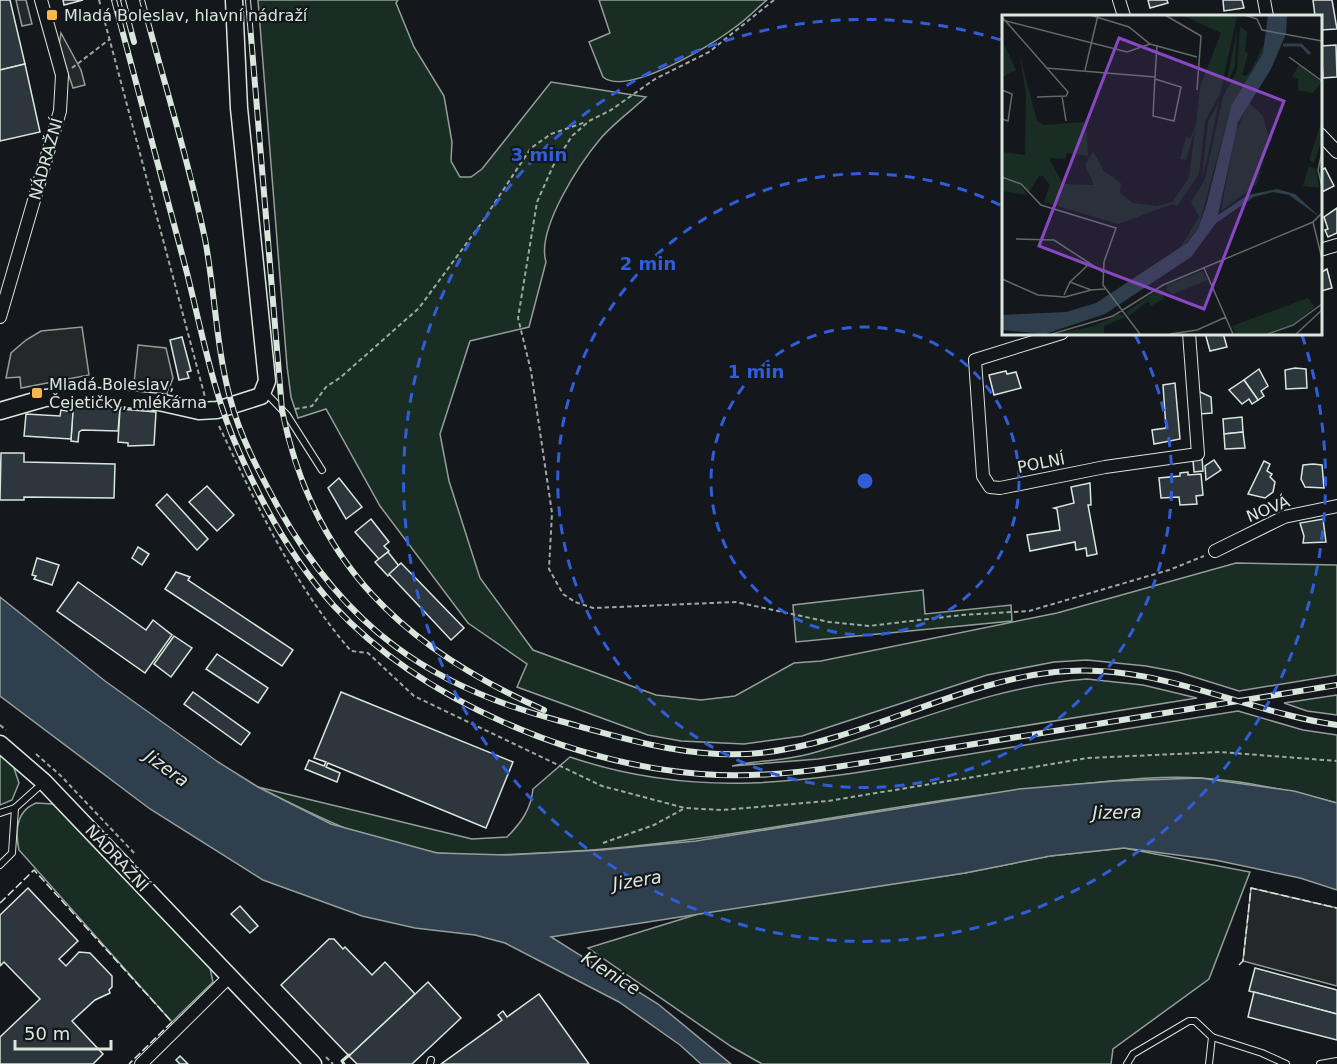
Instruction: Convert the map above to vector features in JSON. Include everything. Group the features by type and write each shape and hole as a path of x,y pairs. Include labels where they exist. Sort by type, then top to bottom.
{"street":[{"name":"NÁDRAŽNÍ","path":"0,317 60,111 62,75 41,0"},
{"path":"0,411 45,398 84,395 159,402 209,411 256,399 265,392 267,381 239,108 234,0"},
{"path":"1119,0 1124,15"},
{"path":"1264,0 1267,15"},
{"path":"1322,136 1337,152"},
{"path":"1322,249 1337,245"},
{"name":"POLNÍ","path":"1059,334 975,360 983,476 990,488 1105,467 1198,454 1189,334"},
{"name":"NOVÁ","path":"1215,551 1284,517 1337,506"},
{"name":"NÁDRAŽNÍ","path":"0,744 44,782 313,1064"},
{"path":"141,1064 229,977"}],"lane":[{"path":"265,392 287,415 322,470"},
{"path":"0,813 15,808 44,782"},
{"path":"0,865 12,853 15,808"},
{"path":"1127,1064 1133,1054 1189,1021 1195,1021 1212,1037 1254,1050 1286,1064"},
{"path":"1209,1064 1212,1037"},
{"path":"1320,1064 1337,1061"}],"path":[{"path":"99,0 209,411 219,425 272,536 323,619 351,651 368,653 414,696 602,786 685,808 722,810 828,801 1088,758 1221,753 1337,760"},
{"path":"287,415 291,409 312,406 326,387 419,308 480,225 531,148 551,134 589,121 610,110 656,79 709,52 774,0"},
{"path":"62,75 110,39"},
{"path":"589,121 572,136 553,166 537,202 518,318 531,371 552,513 549,569 559,588 575,602 593,608 736,602 829,622 869,626 962,615 1029,611 1169,570 1215,551"},
{"path":"603,843 654,825 685,808"}],"green space":[{"path":"258,0 398,0 396,3 414,47 444,96 452,142 451,161 460,177 471,177 482,169 551,82 646,97 601,138 582,163 562,197 547,232 546,262 529,327 470,341 440,434 449,481 480,578 533,650 656,695 701,700 735,696 794,663 821,661 1057,613 1236,563 1337,565 1337,675 1239,691 1178,672 1146,666 1087,660 1054,662 987,675 802,736 744,744 681,741 648,735 517,687 527,664 468,623 380,506 326,409 298,418 291,397 287,366"},
{"path":"599,0 767,0 738,25 708,46 649,75 615,81 603,77 589,42 610,33"},
{"path":"923,590 925,614 1011,605 1012,621 796,642 793,605"},
{"path":"1087,679 1143,685 1197,698 818,759 732,766 809,754 981,699 1051,683"},
{"path":"1337,695 1337,715 1307,711 1284,703"},
{"path":"1238,711 1303,730 1337,735 1337,803 1235,781 1185,777 1152,778 1005,792 688,840 560,852 468,855 414,850 368,837 323,819 258,787 472,839 507,837 524,815 533,789 570,757 621,771 670,780 719,783 767,782 863,772"},
{"path":"0,755 13,765 19,783 12,800 0,805"},
{"path":"36,803 53,804 210,968 213,982 172,1022 19,850 18,822 24,811"},
{"path":"1124,848 1250,872 1209,979 1113,1049 1111,1064 762,1064 732,1047 588,948 708,911 965,873 1050,856"}],"shaded area":[{"path":"16,0 26,0 32,24 22,26"},
{"path":"61,33 81,70 85,85 73,88 59,46"},
{"path":"82,327 89,375 21,388 20,377 6,378 11,353 26,340 41,331"},
{"path":"138,345 166,348 173,378 167,394 133,393"},
{"path":"1251,888 1337,908 1337,986 1243,961"}],"water":[{"name":"Jizera","path":"0,597 105,681 218,762 258,787 331,824 437,853 506,855 601,850 696,841 1019,789 1115,781 1200,778 1294,791 1337,803 1337,890 1300,878 1215,860 1124,848 1050,856 965,873 551,937 658,1004 731,1064 701,1064 680,1045 619,1002 505,943 475,935 415,928 362,916 263,880 150,809 0,696"}],"building":[{"path":"0,0 10,0 25,64 0,70"},
{"path":"63,0 83,0 64,5"},
{"path":"1148,0 1167,0 1168,3 1150,8"},
{"path":"1223,0 1242,0 1244,8 1224,11"},
{"path":"1313,0 1332,0 1337,29 1322,30 1322,15 1315,15"},
{"path":"1336,45 1337,77 1323,78 1322,46"},
{"path":"25,64 40,132 0,141 0,70"},
{"path":"1325,168 1334,186 1322,192 1322,170"},
{"path":"1337,208 1337,233 1328,237 1324,217"},
{"path":"1327,269 1332,288 1322,291 1322,272"},
{"path":"1205,334 1223,334 1227,347 1210,351"},
{"path":"182,337 191,371 187,372 189,378 179,380 170,340"},
{"path":"1259,369 1268,386 1261,391 1264,396 1258,400 1244,380"},
{"path":"1306,369 1307,388 1286,389 1285,370"},
{"path":"1006,371 1007,374 1016,372 1021,388 994,395 989,375"},
{"path":"1244,380 1258,400 1252,404 1249,399 1242,404 1229,390"},
{"path":"1175,383 1180,439 1154,444 1152,430 1166,428 1163,385"},
{"path":"1198,391 1211,397 1212,413 1200,414"},
{"path":"73,406 120,409 118,431 82,430 79,432 78,442 71,441"},
{"path":"120,409 156,412 154,445 128,446 128,443 118,442"},
{"path":"61,410 73,412 71,439 24,436 26,414 60,416"},
{"path":"1242,417 1243,432 1224,434 1223,419"},
{"path":"1243,432 1245,448 1225,449 1224,434"},
{"path":"1,453 24,453 24,462 115,464 114,498 24,497 24,500 0,500"},
{"path":"1202,458 1203,471 1194,472 1193,460"},
{"path":"1214,460 1221,470 1206,480 1205,466"},
{"path":"1264,461 1270,464 1267,471 1272,474 1270,477 1275,482 1273,492 1265,498 1248,494"},
{"path":"1303,465 1322,465 1324,488 1305,487 1301,479"},
{"path":"1188,472 1188,475 1201,474 1203,495 1196,496 1197,504 1180,505 1179,497 1161,498 1159,478 1180,476 1180,473"},
{"path":"339,478 362,507 346,519 328,488"},
{"path":"1090,483 1091,505 1088,505 1097,554 1087,556 1086,548 1076,550 1075,542 1030,551 1027,535 1060,530 1057,509 1054,508 1074,503 1071,487"},
{"path":"207,486 234,515 217,531 189,502"},
{"path":"167,494 208,539 197,550 156,505"},
{"path":"371,519 389,542 384,546 389,551 379,559 355,532"},
{"path":"1323,519 1326,542 1303,543 1304,536 1300,523"},
{"path":"138,547 149,554 142,565 132,558"},
{"path":"388,552 399,566 388,576 375,562"},
{"path":"37,558 59,565 52,585 34,579 36,576 32,575"},
{"path":"401,563 464,628 451,640 389,574"},
{"path":"176,572 190,577 188,580 293,650 282,666 165,589"},
{"path":"78,582 146,630 153,620 172,635 145,673 57,611"},
{"path":"174,636 192,648 171,677 154,664"},
{"path":"217,654 268,688 258,703 206,669"},
{"path":"193,692 250,733 241,745 184,704"},
{"path":"341,692 513,762 486,828 328,763 326,767 340,773 337,782 305,769 309,760 324,766 326,762 314,758"},
{"path":"28,888 78,941 59,959 66,966 79,952 90,953 112,976 110,993 95,1000 72,1021 103,1054 93,1064 0,1064 0,1037 40,999 4,962 0,966 0,915"},
{"path":"240,906 258,926 250,933 231,914"},
{"path":"329,939 334,939 343,949 345,947 372,975 385,962 415,994 349,1056 281,985"},
{"path":"1255,968 1337,990 1337,1014 1249,991"},
{"path":"428,982 461,1018 412,1064 357,1064 349,1056"},
{"path":"1254,992 1337,1014 1337,1040 1248,1017"},
{"path":"539,994 589,1064 441,1064 502,1020 498,1015 503,1011 507,1017"},
{"path":"180,1056 188,1064 180,1064 176,1060"}],"railway":[{"path":"114,0 216,388 249,474 293,553 334,606 370,640 411,671 455,698 503,722 602,757 652,768 701,774 765,775 829,768 1337,685"},
{"path":"123,0 134,42"},
{"path":"142,0 198,209 205,239 225,378 234,412 245,440 278,507 304,549 332,586 362,618 395,646 430,670 470,690 513,707 560,721 659,746 709,753 760,753 798,747 835,737 980,688 1017,678 1055,672 1092,671 1162,680 1266,709 1337,725"},
{"path":"248,0 282,410 296,465 316,513 342,556 372,594 408,628 448,659 494,686 544,710"}],"fence":[{"path":"0,903 34,870 172,1022 129,1064"},
{"path":"1239,965 1243,961 1251,888 1337,908"}],"wall":[{"path":"344,1064 342,1061 349,1055"}],"place":[{"name":"Mladá Boleslav, hlavní nádraží","path":"52,15"},
{"name":"Mladá Boleslav, Čejetičky, mlékárna","path":"37,393"}],"water label":[{"name":"Klenice","path":"611,973"}]}
